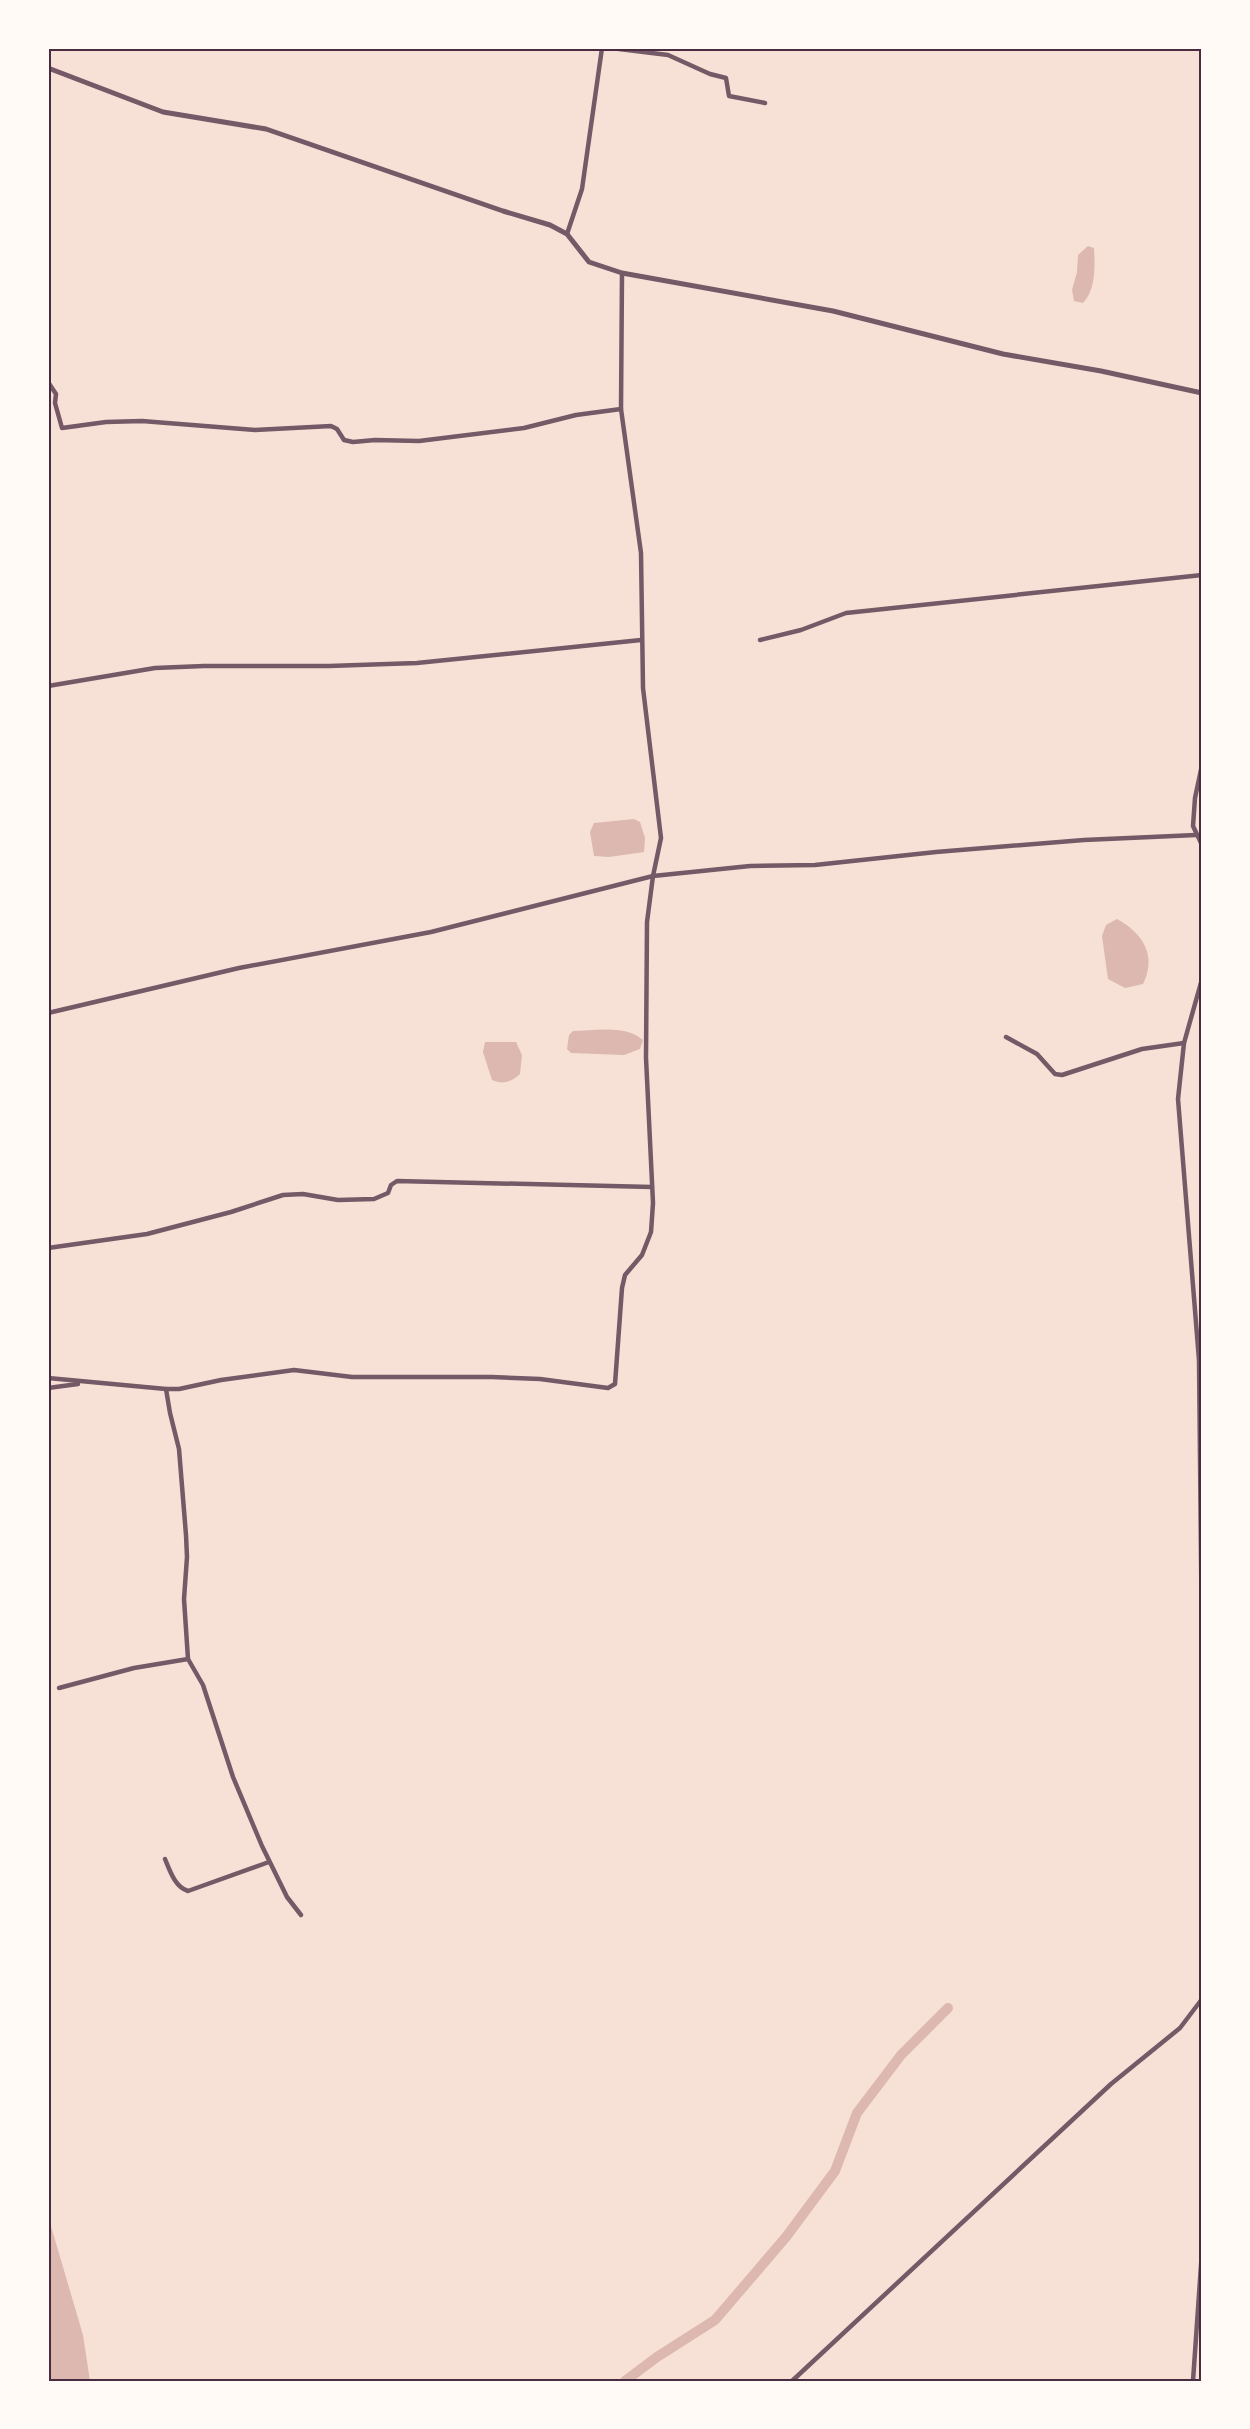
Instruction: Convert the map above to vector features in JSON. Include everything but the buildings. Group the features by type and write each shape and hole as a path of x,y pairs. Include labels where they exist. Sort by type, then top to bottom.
{"street":[{"path":"567,234 582,189 602,48"},
{"path":"611,48 668,56 710,74 726,78 729,96 765,103"},
{"path":"48,68 163,112 266,129 503,211 542,220 567,234 589,262 622,273 833,310 1003,354 1101,370 1202,393"},
{"path":"48,1378 86,1383 179,1389 221,1380 294,1370 352,1377 540,1379 608,1388 615,1384 625,1275 642,1255 651,1232 653,1203 646,1058 647,922 661,838 648,738 641,640 640,553 621,409 622,273"},
{"path":"48,382 56,394 55,403 62,428 106,422 142,421 255,430 331,426 337,429 344,440 352,442 418,441 524,428 576,415 621,409"},
{"path":"760,640 801,630 846,613 1202,575"},
{"path":"48,686 155,668 394,664 641,640"},
{"path":"1202,765 1192,826 1202,845"},
{"path":"48,1013 239,969 430,932 653,876 750,867 814,865 1084,840 1196,835"},
{"path":"1202,979 1184,1043 1178,1099 1199,1360 1202,1652"},
{"path":"1006,1037 1037,1054 1056,1074 1062,1075 1142,1049 1184,1043"},
{"path":"48,1248 147,1234 231,1212 283,1195 303,1194 338,1200 374,1200 388,1193 391,1185 397,1181 652,1187"},
{"path":"48,1388 86,1383"},
{"path":"166,1389 179,1449 187,1557 184,1599 188,1659 203,1685 233,1777 269,1862 288,1897 301,1915"},
{"path":"59,1688 134,1668 188,1659"},
{"path":"165,1859 172,1876 180,1887 188,1891 269,1862"},
{"path":"792,2381 1111,2084 1180,2028 1202,1999"},
{"path":"1193,2381 1202,2252"},
{"path":"1194,2349 1202,2351"}],"shaded area":[{"path":"1088,246 1094,248 1094,277 1083,303 1074,301 1072,290 1077,272 1078,255"},
{"path":"634,819 640,822 645,838 644,852 609,857 594,856 590,832 594,823"},
{"path":"1117,919 1134,931 1145,946 1148,964 1143,984 1125,988 1108,979 1102,936 1106,925"},
{"path":"620,1030 643,1040 640,1049 624,1055 571,1053 567,1049 569,1035 573,1031"},
{"path":"485,1042 516,1042 522,1055 520,1074 507,1082 492,1080 483,1052"},
{"path":"48,2216 83,2335 90,2381 49,2381 48,2378"}],"waterway":[{"path":"625,2381 657,2357 715,2320 786,2237 835,2171 857,2113 901,2055 948,2008"}]}
